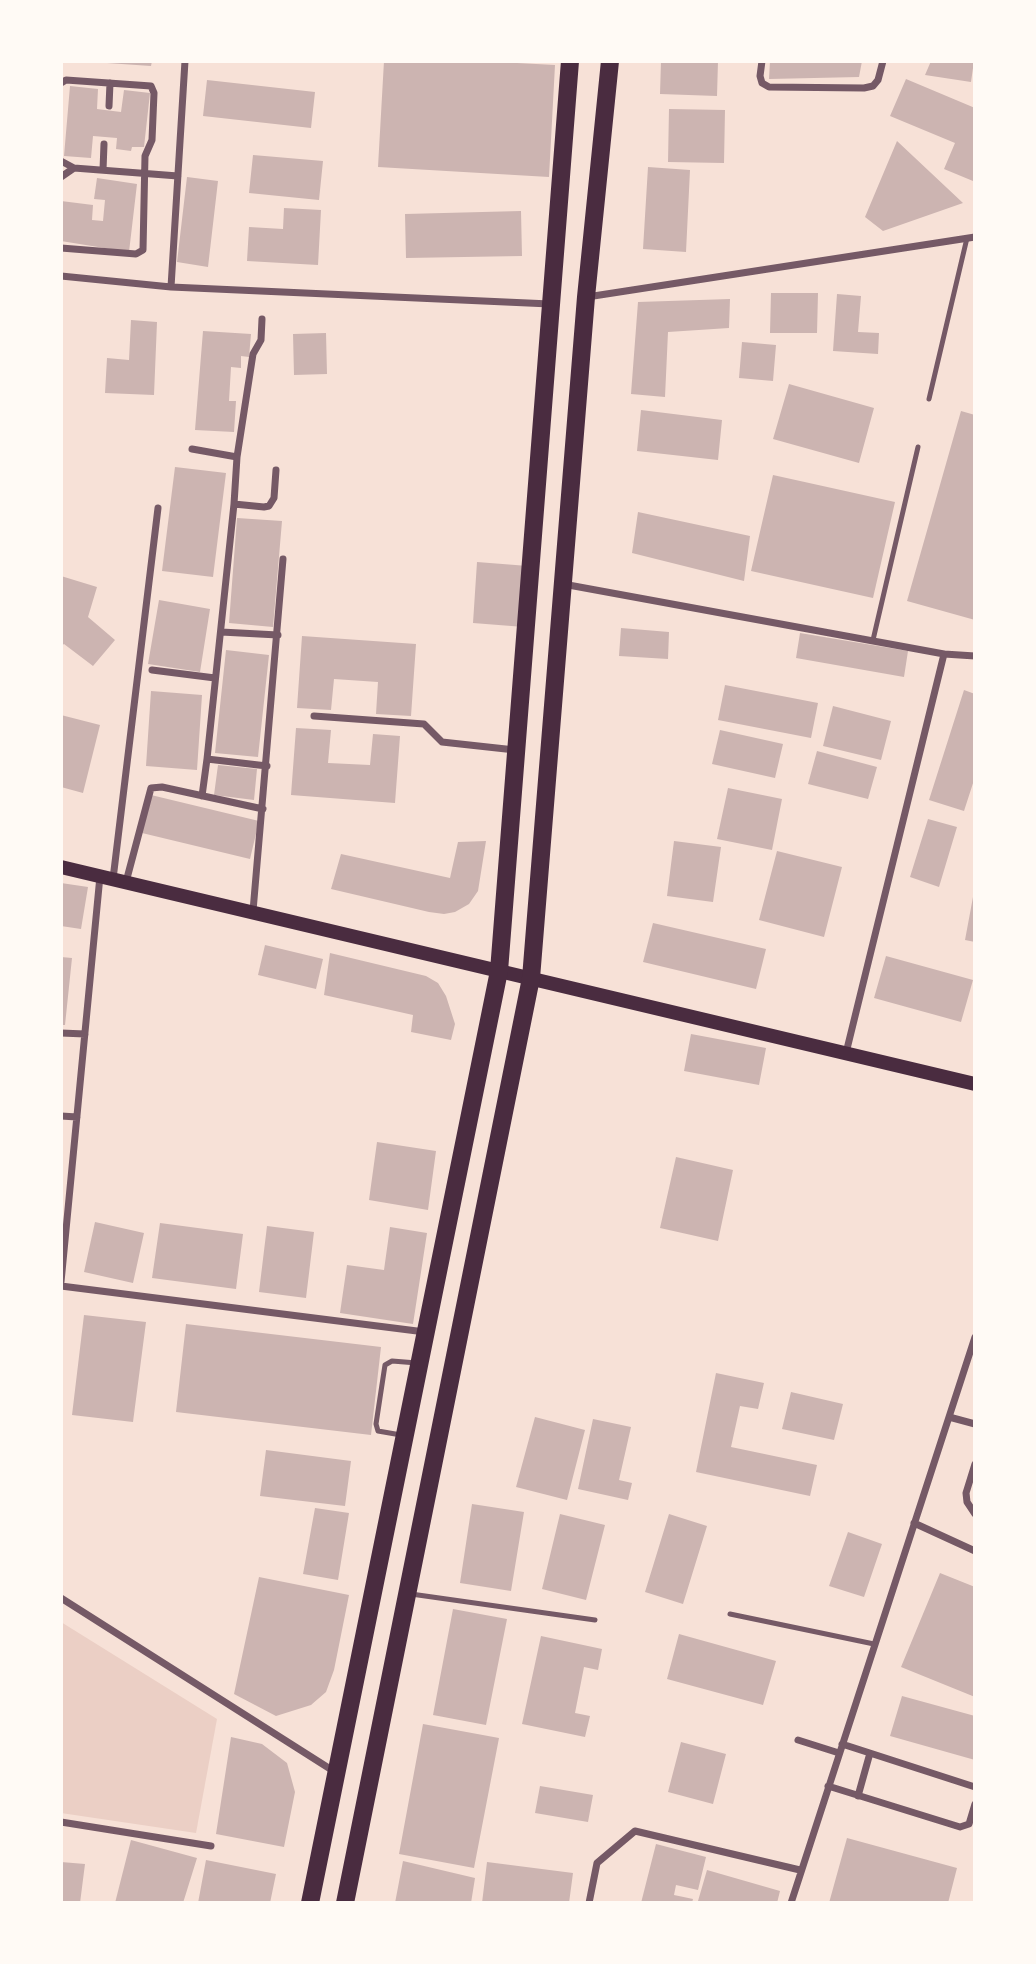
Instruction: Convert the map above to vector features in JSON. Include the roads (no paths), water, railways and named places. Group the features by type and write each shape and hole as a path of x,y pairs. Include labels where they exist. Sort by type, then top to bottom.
{"main road":[{"path":"310,1903 499,971 570,61"},
{"path":"345,1903 531,978 586,297 610,61"},
{"path":"61,867 975,1084"}],"street":[{"path":"171,287 185,61"},
{"path":"762,61 760,76 762,83 769,87 864,88 873,86 878,80 883,61"},
{"path":"61,83 66,80 151,86 153,89 152,141 146,152 144,173 142,250 140,253 61,248"},
{"path":"109,106 110,83"},
{"path":"103,170 104,145"},
{"path":"61,161 74,168 178,176"},
{"path":"61,177 74,168"},
{"path":"586,297 971,237"},
{"path":"61,276 171,287 551,304"},
{"path":"202,796 237,457 253,354 261,340 262,319"},
{"path":"192,449 237,457"},
{"path":"234,504 269,506 274,498 276,470"},
{"path":"158,508 113,879 85,1034 61,1284 426,1332"},
{"path":"253,911 283,559"},
{"path":"563,584 944,654 975,656"},
{"path":"221,632 278,635"},
{"path":"846,1053 944,654"},
{"path":"152,670 215,678"},
{"path":"314,716 424,724 442,742 516,751"},
{"path":"207,759 267,766"},
{"path":"113,879 150,788 155,786 263,809"},
{"path":"61,1033 85,1034"},
{"path":"61,1116 77,1117"},
{"path":"61,1189 70,1189"},
{"path":"791,1903 975,1337"},
{"path":"949,1417 975,1424"},
{"path":"975,1464 966,1493 967,1502 975,1514"},
{"path":"914,1523 975,1551"},
{"path":"61,1598 336,1773"},
{"path":"798,1740 870,1753 975,1787"},
{"path":"858,1796 870,1753"},
{"path":"828,1786 960,1826 969,1824 975,1804"},
{"path":"61,1822 211,1846"},
{"path":"589,1903 597,1863 635,1830 800,1870"}],"lane":[{"path":"929,399 971,237"},
{"path":"873,640 918,447"},
{"path":"404,1436 378,1431 376,1424 385,1365 392,1361 419,1363"},
{"path":"408,1593 595,1620"},
{"path":"730,1614 874,1644"}]}
